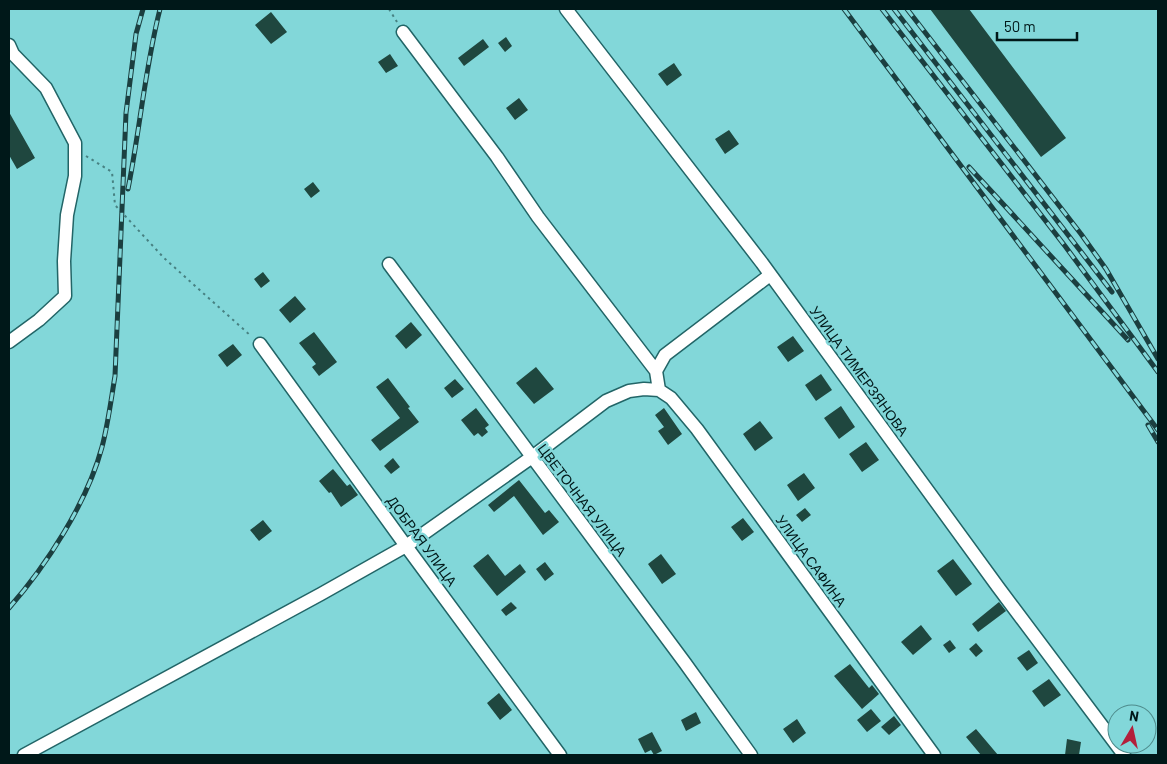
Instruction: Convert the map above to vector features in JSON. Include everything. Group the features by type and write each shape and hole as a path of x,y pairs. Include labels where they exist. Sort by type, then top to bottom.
{"street":[{"name":"УЛИЦА ТИМЕРЗЯНОВА","path":"566,9 770,275 998,587 1124,755"},
{"path":"24,755 406,546 532,457 606,401 629,392 644,389 659,390 656,371 538,217 498,157 404,32"},
{"path":"9,342 39,320 65,296 64,261 67,215 75,176 75,143 46,88 10,52"},
{"name":"ЦВЕТОЧНАЯ УЛИЦА","path":"390,264 751,755"},
{"path":"656,371 665,355 770,275"},
{"name":"ДОБРАЯ УЛИЦА","path":"260,344 406,546 561,755"},
{"name":"УЛИЦА САФИНА","path":"659,390 671,398 697,429 934,755"}],"path":[{"path":"389,9 404,32"},
{"path":"75,150 112,172 115,205 164,258 260,344"}],"building":[{"path":"930,9 969,9 1066,138 1041,157"},
{"path":"271,12 287,32 271,44 255,25"},
{"path":"506,37 512,46 505,52 498,43"},
{"path":"483,39 489,47 464,66 458,58"},
{"path":"390,54 398,66 386,73 378,62"},
{"path":"674,63 682,75 667,86 658,74"},
{"path":"519,98 528,110 515,120 506,108"},
{"path":"9,112 35,158 17,169 9,155"},
{"path":"729,130 739,144 725,154 715,139"},
{"path":"313,182 320,191 311,198 304,189"},
{"path":"263,272 270,281 261,288 254,279"},
{"path":"295,296 306,309 290,323 279,310"},
{"path":"411,322 422,335 406,349 395,336"},
{"path":"314,332 337,362 319,376 312,367 316,364 299,343"},
{"path":"793,336 804,351 788,362 777,347"},
{"path":"233,344 242,355 227,367 218,355"},
{"path":"536,367 554,389 534,404 516,383"},
{"path":"821,374 832,390 816,401 805,385"},
{"path":"388,378 419,422 380,451 371,440 400,418 376,387"},
{"path":"455,379 464,389 452,398 444,388"},
{"path":"841,406 855,427 839,439 824,418"},
{"path":"476,408 489,425 485,428 488,432 482,437 478,433 474,436 461,420"},
{"path":"664,408 682,434 668,445 658,431 664,427 655,415"},
{"path":"760,421 773,438 755,451 743,434"},
{"path":"866,442 879,460 862,472 849,454"},
{"path":"393,458 400,467 391,474 384,466"},
{"path":"333,469 347,486 350,484 358,495 341,507 331,492 329,493 319,481"},
{"path":"804,473 815,488 798,501 787,485"},
{"path":"519,480 545,513 549,510 559,522 543,535 514,496 494,512 488,505"},
{"path":"805,508 811,515 802,522 796,515"},
{"path":"743,518 754,532 742,541 731,527"},
{"path":"263,520 272,531 259,541 250,530"},
{"path":"488,554 505,576 520,564 526,572 497,596 473,566"},
{"path":"661,554 676,574 662,584 648,564"},
{"path":"953,559 972,584 956,596 937,571"},
{"path":"545,562 554,574 545,581 536,569"},
{"path":"511,602 517,608 506,616 501,610"},
{"path":"999,602 1006,611 978,632 972,624"},
{"path":"921,625 932,639 913,655 901,642"},
{"path":"950,640 956,648 949,653 943,645"},
{"path":"976,643 983,651 976,657 969,649"},
{"path":"1029,650 1038,663 1027,671 1017,658"},
{"path":"850,664 869,688 872,685 879,694 862,709 834,676"},
{"path":"1049,679 1061,695 1044,707 1032,691"},
{"path":"499,693 512,710 500,720 487,703"},
{"path":"871,709 881,721 867,732 857,720"},
{"path":"696,712 701,723 686,731 681,720"},
{"path":"894,716 901,725 889,735 881,727"},
{"path":"797,719 806,733 793,743 783,729"},
{"path":"976,729 998,755 981,755 966,737"},
{"path":"652,732 662,751 654,755 651,750 645,753 638,739"},
{"path":"1067,739 1081,742 1079,755 1065,755"}],"railway":[{"path":"9,608 37,573 64,533 86,490 102,447 115,376 126,113 136,34 143,9"},
{"path":"128,189 150,54 160,9"},
{"path":"844,9 1158,430"},
{"path":"882,9 1065,246 1158,372"},
{"path":"894,9 1112,292"},
{"path":"907,9 1081,234 1106,269 1158,359"},
{"path":"969,167 1128,340"},
{"path":"1148,425 1158,442"}]}
